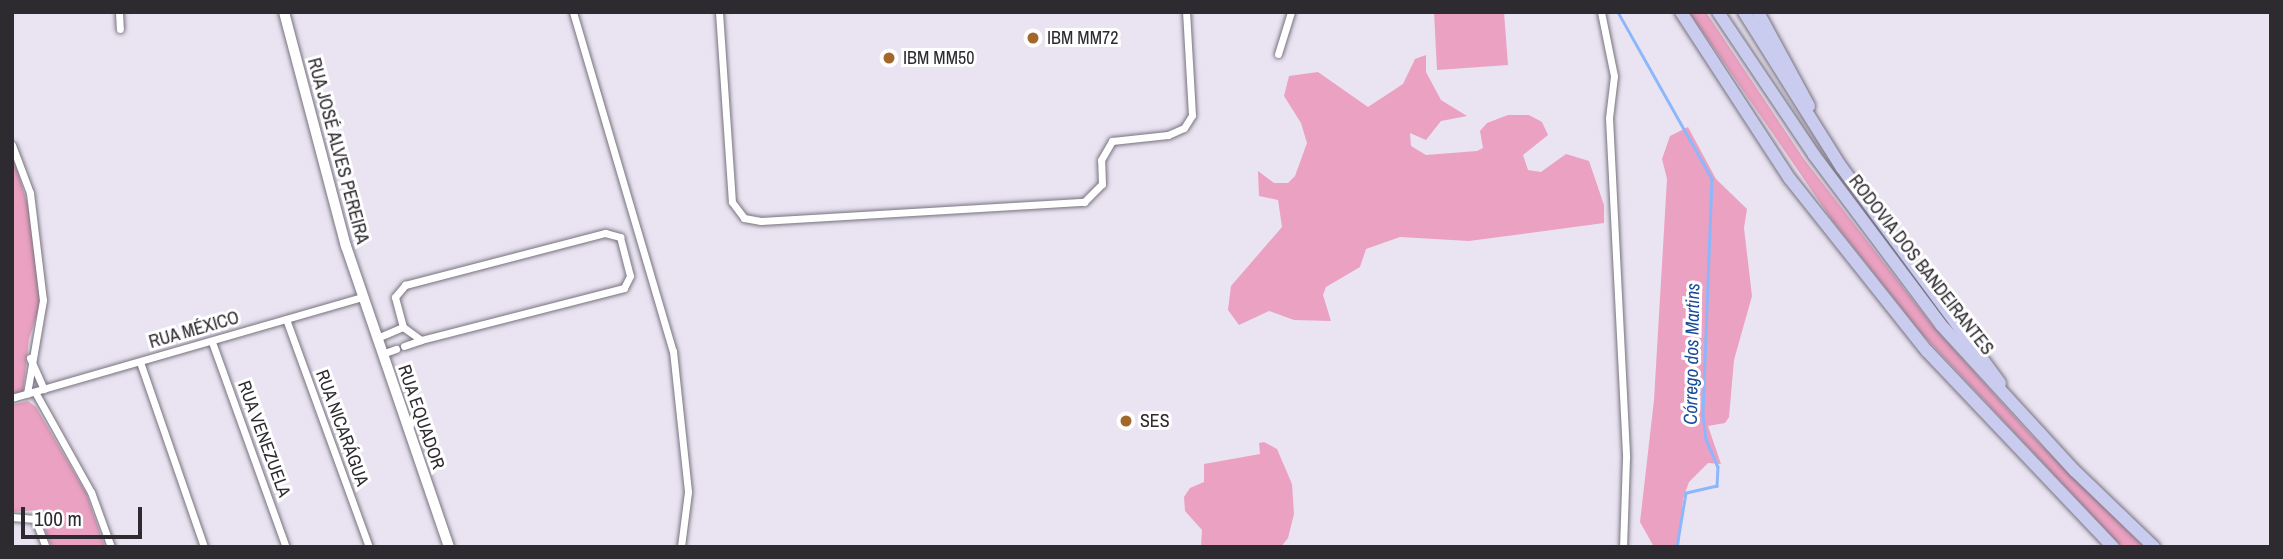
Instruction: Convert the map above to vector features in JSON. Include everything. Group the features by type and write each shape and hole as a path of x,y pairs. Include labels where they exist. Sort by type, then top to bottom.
{"highway":[{"path":"1672,12 1790,179 1927,351 2113,547"},
{"path":"1681,12 1718,74"},
{"name":"RODOVIA DOS BANDEIRANTES","path":"1717,12 1876,242 1941,325 2021,413 2154,547"},
{"path":"1744,12 1842,168 2021,413"},
{"path":"1758,12 1842,168"}],"main road":[{"name":"RUA JOSÉ ALVES PEREIRA","path":"284,12 363,297"},
{"name":"RUA EQUADOR","path":"363,297 449,547"}],"street":[{"path":"119,12 120,29"},
{"path":"573,12 673,351 688,492 681,547"},
{"path":"719,12 732,202 744,218 761,221 1090,199 1102,184 1101,160 1112,141 1168,135 1184,128 1192,115 1186,12"},
{"path":"1278,54 1291,12"},
{"path":"1601,12 1614,76 1609,118 1626,458 1623,547"},
{"path":"12,145 30,193 43,300 30,358 31,393 91,492 111,547"},
{"path":"382,354 421,340 624,288 630,276 620,237 605,233 405,285 395,297 403,327 421,340"},
{"name":"RUA MÉXICO","path":"12,398 363,297"},
{"name":"RUA NICARÁGUA","path":"286,319 369,547"},
{"path":"377,338 403,327"},
{"name":"RUA VENEZUELA","path":"212,342 286,547"},
{"path":"30,358 44,388"},
{"path":"140,362 204,547"},
{"path":"12,517 35,519 46,547"}],"shaded area":[{"path":"1434,12 1504,12 1508,65 1437,70"},
{"path":"1689,12 1706,12 1804,159 1932,325 2031,435 2144,547 2122,547 1922,334 1832,220"},
{"path":"1426,55 1426,72 1441,100 1467,116 1441,121 1426,140 1410,133 1411,146 1426,155 1477,151 1483,148 1480,131 1487,123 1508,115 1529,115 1542,122 1548,135 1523,155 1528,170 1541,172 1566,154 1589,161 1604,205 1604,223 1469,241 1400,237 1366,249 1360,267 1326,287 1323,295 1331,321 1294,320 1269,311 1239,325 1228,310 1231,286 1282,227 1278,200 1259,196 1258,171 1274,183 1288,183 1295,176 1307,143 1301,123 1284,96 1289,76 1318,72 1368,107 1403,84 1415,59"},
{"path":"1688,127 1716,179 1747,209 1744,228 1752,296 1734,360 1729,417 1725,423 1708,426 1721,464 1708,463 1689,482 1683,499 1679,547 1654,547 1640,522 1654,400 1667,179 1662,159 1670,136"},
{"path":"12,154 28,205 41,302 29,339 23,392 12,394"},
{"path":"28,401 36,407 86,493 105,547 52,547 37,510 12,512 12,405"},
{"path":"1264,442 1277,449 1292,484 1294,514 1288,538 1281,547 1201,547 1202,530 1185,511 1184,497 1190,488 1204,482 1204,464 1260,454 1259,443"}],"waterway":[{"name":"Córrego dos Martins","path":"1618,12 1712,179 1703,415 1706,439 1718,467 1717,486 1686,493 1677,547"}],"place":[{"name":"IBM MM72","path":"1033,38"},
{"name":"IBM MM50","path":"889,58"},
{"name":"SES","path":"1126,421"}]}
